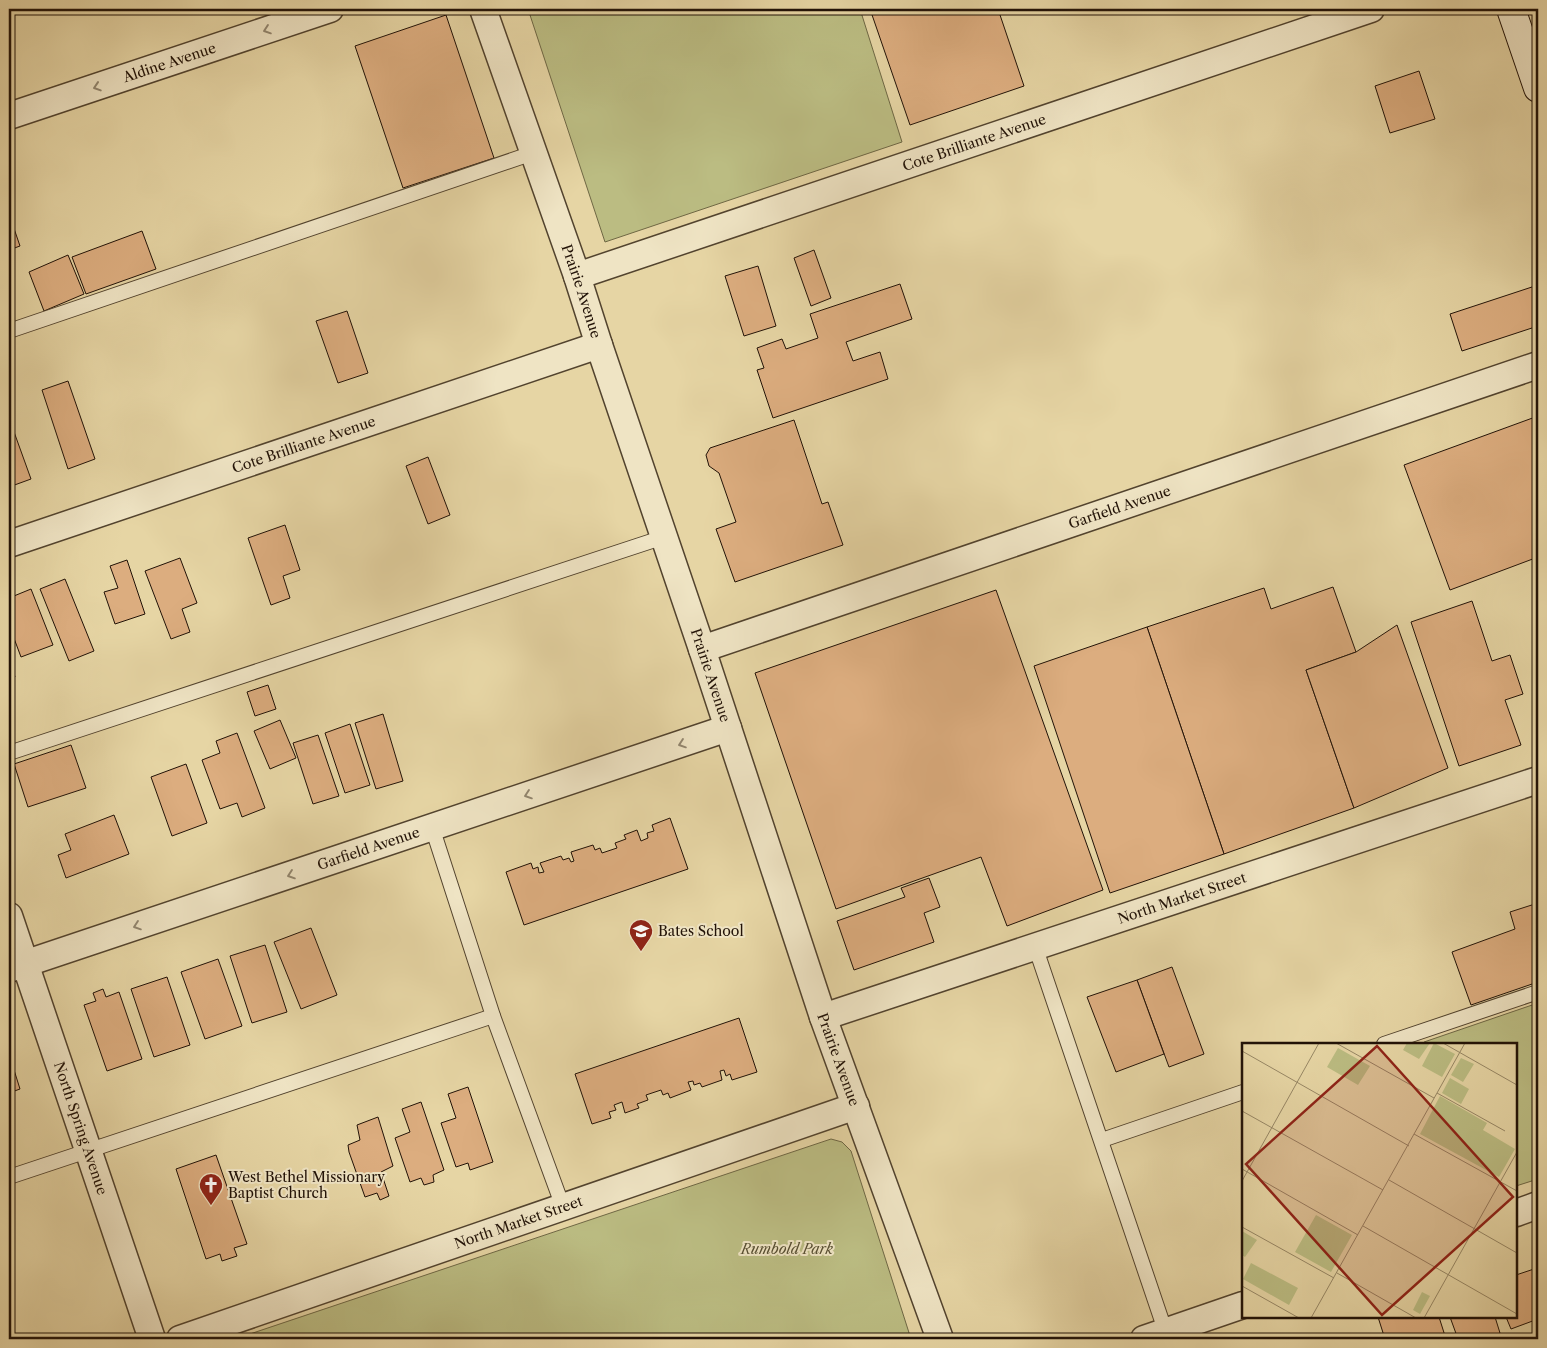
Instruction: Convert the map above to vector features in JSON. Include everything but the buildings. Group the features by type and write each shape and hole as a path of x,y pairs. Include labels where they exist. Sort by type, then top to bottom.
{"main road":[{"path":"1511,9 1538,88"}],"street":[{"name":"Aldine Avenue","path":"9,116 330,9"},
{"name":"Prairie Avenue","path":"483,9 577,276 598,345 702,649 823,1017 940,1339"},
{"name":"Cote Brilliante Avenue","path":"577,276 1371,9"},
{"name":"Cote Brilliante Avenue","path":"9,544 598,345"},
{"name":"Garfield Avenue","path":"702,649 1538,365"},
{"name":"Garfield Avenue","path":"17,967 728,728"},
{"name":"North Market Street","path":"823,1017 1538,780"},
{"name":"North Spring Avenue","path":"9,916 17,967 88,1151 152,1339"},
{"name":"North Market Street","path":"180,1339 856,1106"},
{"path":"1517,1213 1538,1205"},
{"path":"1159,1337 1242,1306"}],"lane":[{"path":"9,331 534,153"},
{"path":"9,753 664,537"},
{"path":"432,827 493,1016 564,1207"},
{"path":"1035,946 1102,1140 1159,1337"},
{"path":"1387,1043 1538,992"},
{"path":"9,1177 493,1016"},
{"path":"1102,1140 1242,1092"}],"green space":[{"path":"528,9 860,9 902,142 605,242"},
{"path":"1538,1003 1538,1179 1517,1186 1517,1043 1424,1042"},
{"name":"Rumbold Park","path":"831,1139 842,1142 851,1151 911,1339 235,1339"}],"place":[{"name":"Bates School","path":"641,952"},
{"name":"West Bethel Missionary Baptist Church","path":"211,1206"}]}
